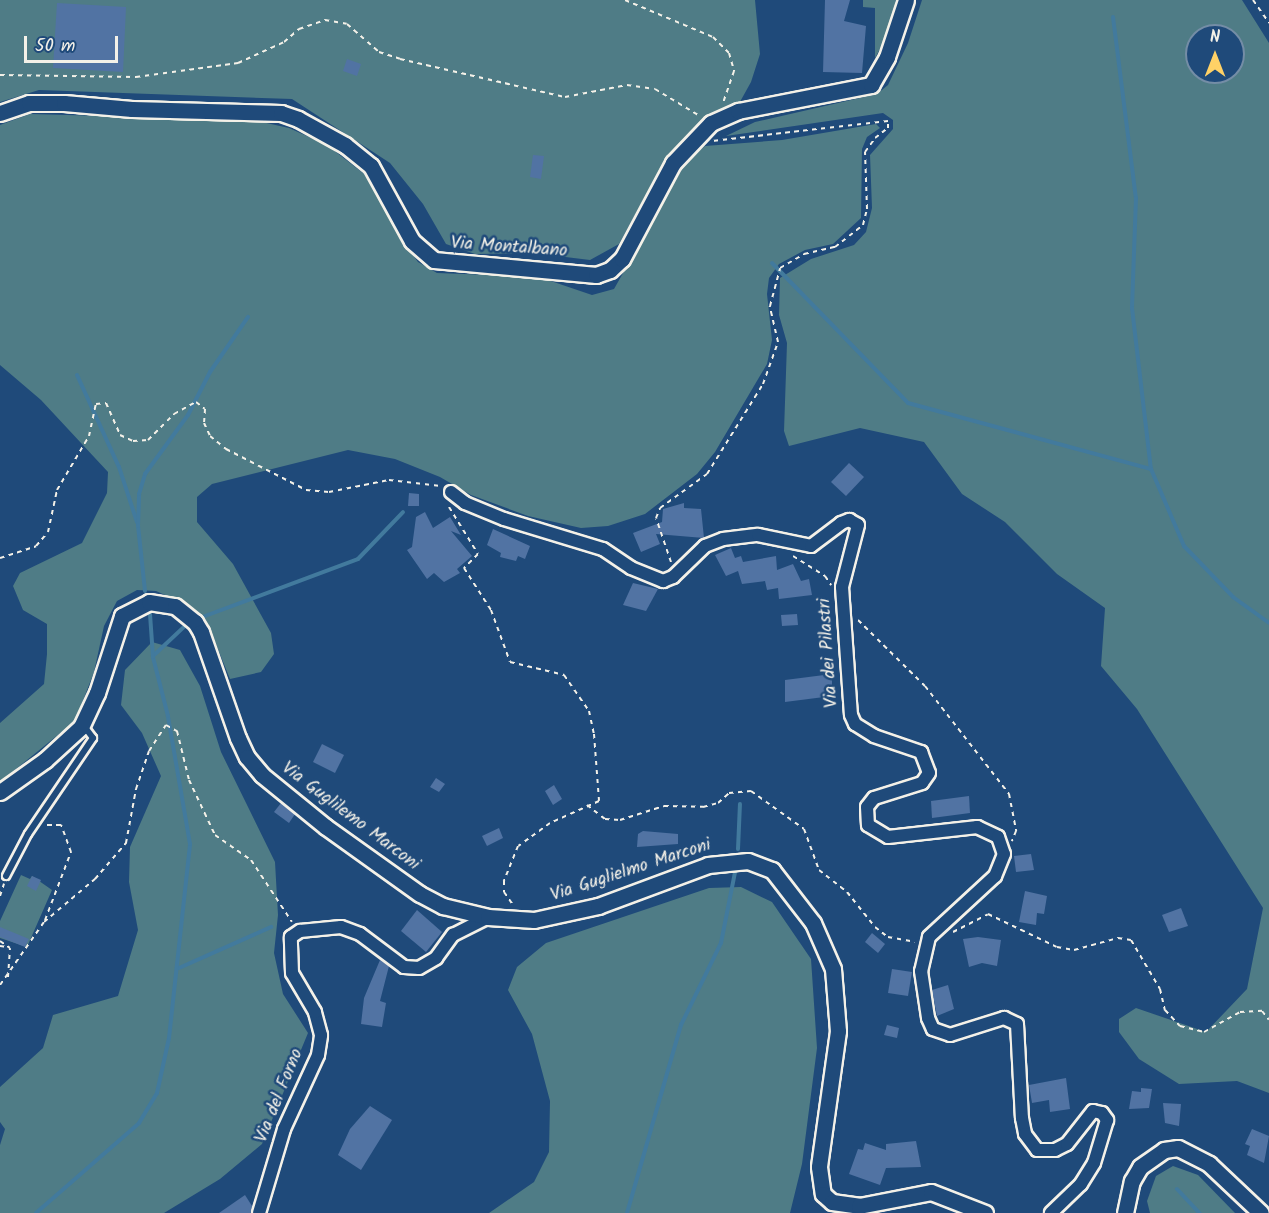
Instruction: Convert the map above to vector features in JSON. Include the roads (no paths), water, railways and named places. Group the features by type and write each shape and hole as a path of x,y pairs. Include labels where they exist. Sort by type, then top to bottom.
{"street":[{"name":"Via Montalbano","path":"0,113 29,103 64,103 132,110 281,113 298,118 345,145 371,166 412,242 434,260 590,274 610,270 622,259 673,163 692,140 717,121 738,111 871,85 887,57 906,0"},
{"name":"Via dei Pilastri","path":"451,492 465,503 504,519 603,549 654,580 669,579 705,546 723,539 758,535 811,546 849,520 858,530 848,556 842,603 849,702 855,724 874,736 921,752 929,765 929,773 922,783 874,798 867,807 868,825 888,837 977,827 998,837 1004,854 995,876 929,937 921,971 925,1011 933,1029 950,1035 1004,1018 1012,1020 1019,1028 1019,1095 1025,1134 1037,1150 1055,1150 1067,1144 1089,1114 1098,1112 1105,1117 1107,1128 1094,1163 1081,1184 1051,1213"},
{"name":"Via Guglilemo Marconi","path":"0,792 45,760 81,727 97,693 122,616 149,602 175,606 201,632 238,738 262,775 326,827 420,894 443,906 488,917 524,920"},
{"name":"Via Guglielmo Marconi","path":"524,920 569,915 708,864 748,861 772,870 813,923 833,969 838,1031 819,1167 823,1194 842,1206 859,1206 931,1192 985,1213"},
{"name":"Via del Forno","path":"259,1213 284,1129 318,1055 321,1035 315,1012 292,973 291,937 300,931 341,927 360,934 404,967 419,968 436,958 453,934 488,917"},
{"path":"1125,1213 1132,1181 1140,1167 1164,1150 1178,1148 1209,1164 1262,1213"}],"lane":[{"path":"6,876 34,826 93,738 90,729 81,727"}],"waterway":[{"path":"1113,17 1136,198 1132,308 1151,469 1184,546 1233,597 1269,623"},
{"path":"772,263 908,403 1151,469"},
{"path":"145,591 138,526 139,494 145,474 188,415 210,372 248,317"},
{"path":"77,375 119,467 137,522"},
{"path":"205,616 358,559 403,512"},
{"path":"36,1213 139,1123 157,1093 169,1038 190,844 168,716 153,657 150,614"},
{"path":"153,656 188,623"},
{"path":"738,849 740,804"},
{"path":"627,1213 681,1025 721,943 735,872"},
{"path":"179,968 271,927"},
{"path":"1177,1189 1199,1213"}]}
